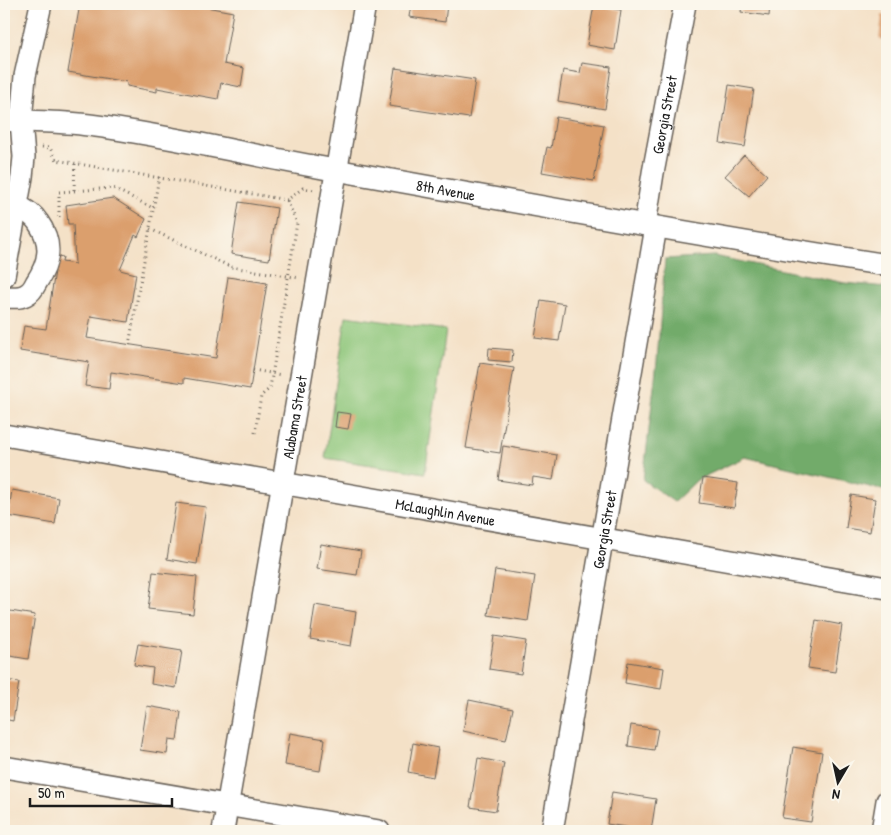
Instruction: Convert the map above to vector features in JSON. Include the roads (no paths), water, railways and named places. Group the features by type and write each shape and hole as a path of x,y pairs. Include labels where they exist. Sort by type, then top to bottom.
{"street":[{"path":"4,276 22,177 23,144 13,121 41,4"},
{"name":"Alabama Street","path":"223,831 364,4"},
{"name":"Georgia Street","path":"552,831 602,538 651,226 653,173 684,4"},
{"name":"8th Avenue","path":"13,121 55,121 90,125 651,226 887,265"},
{"path":"4,297 20,297 27,294 43,273 47,264 48,248 44,231 32,214 17,205"},
{"name":"McLaughlin Avenue","path":"4,435 887,588"},
{"path":"4,767 379,831"},
{"path":"882,831 887,801"}]}
